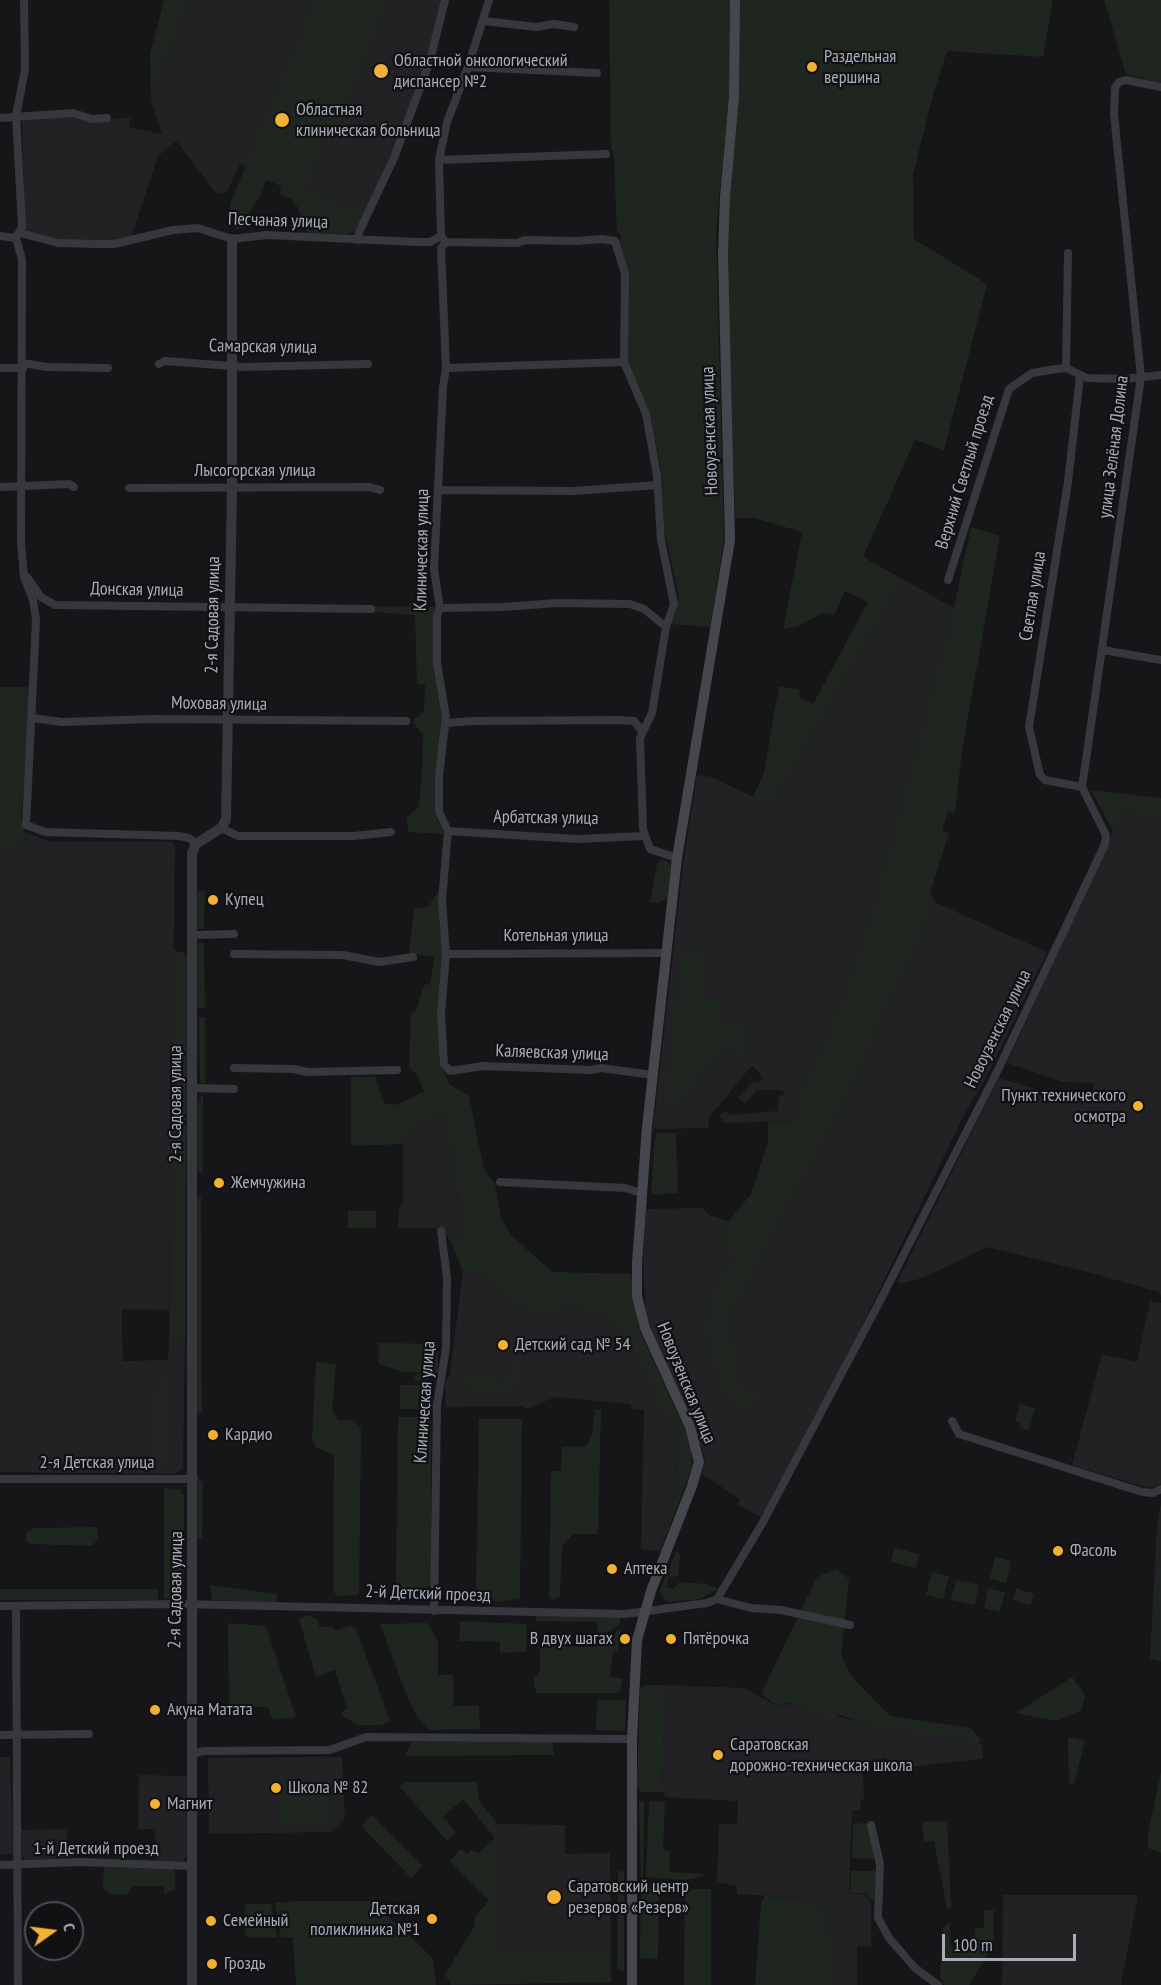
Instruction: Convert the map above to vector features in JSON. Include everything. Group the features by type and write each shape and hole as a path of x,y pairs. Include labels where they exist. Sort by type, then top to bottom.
{"main road":[{"name":"Новоузенская улица","path":"632,1985 632,1739 635,1660 644,1612 692,1486 699,1461 690,1427 640,1312 637,1263 641,1193 677,858 730,540 723,255 724,197 734,96 735,0"}],"street":[{"path":"24,0 24,70 16,116 18,236 22,260 21,487 24,577 33,600 36,620 27,825 45,832 179,836 189,838 196,844 221,828 238,836 354,836 391,831"},
{"path":"357,240 394,158 430,61 445,0"},
{"name":"Клиническая улица","path":"450,1071 444,1064 441,1013 446,954 442,900 448,831 439,812 439,776 446,723 436,663 437,616 440,608 434,569 440,490 443,387 446,368 439,160 447,122 484,21 489,0"},
{"path":"484,21 536,27 554,24 574,27"},
{"path":"468,67 597,73"},
{"name":"улица Зелёная Долина","path":"1082,787 1141,377 1114,88 1119,82 1126,80 1161,87"},
{"path":"0,118 73,113 92,119 107,118"},
{"path":"439,160 606,154"},
{"name":"Песчаная улица","path":"0,236 18,236 57,243 114,244 173,230 198,228 232,238 267,235 430,242 517,243 525,240 602,239 615,241 625,274 624,362"},
{"name":"2-я Садовая улица","path":"221,828 226,820 228,721 232,489 232,238"},
{"path":"1068,253 1066,368 1080,376 1124,379 1161,375"},
{"name":"Самарская улица","path":"159,364 165,361 266,367 287,364 368,364"},
{"path":"446,368 624,362 646,414 657,485 662,540 674,603 666,627 652,713 642,730 644,836 650,849 677,858"},
{"path":"0,368 23,366 108,369"},
{"name":"Верхний Светлый проезд","path":"948,580 1005,396 1016,383 1032,373 1066,368"},
{"name":"Светлая улица","path":"1080,376 1068,482 1029,728 1040,775 1045,780 1082,787"},
{"path":"0,487 69,484 74,487"},
{"path":"440,490 574,491 657,485"},
{"name":"Лысогорская улица","path":"129,488 369,487 381,490"},
{"name":"Донская улица","path":"24,577 28,578 41,597 55,605 371,609"},
{"path":"440,608 557,603 630,604 644,609 666,627"},
{"path":"1103,650 1161,660"},
{"name":"Моховая улица","path":"32,718 62,722 153,718 228,721 406,721"},
{"path":"446,723 620,720 634,721 642,730"},
{"name":"Новоузенская улица","path":"717,1599 768,1513 884,1294 998,1070 1105,844 1106,835 1082,787"},
{"name":"Арбатская улица","path":"448,831 577,839 644,836"},
{"name":"2-я Садовая улица","path":"192,1985 191,1755 194,1479 192,853 196,844"},
{"path":"193,935 234,934"},
{"name":"Котельная улица","path":"446,954 666,953"},
{"path":"234,954 343,955 379,962 413,957"},
{"name":"Каляевская улица","path":"450,1071 483,1066 591,1070 601,1068 653,1075"},
{"path":"234,1068 292,1069 308,1072 397,1070"},
{"path":"192,1088 234,1089"},
{"path":"500,1182 625,1188 641,1193"},
{"name":"Клиническая улица","path":"434,1611 437,1405 446,1348 447,1278 441,1231"},
{"path":"952,1421 959,1434 1142,1492 1153,1493 1161,1489"},
{"name":"2-я Детская улица","path":"0,1479 194,1479"},
{"name":"2-й Детский проезд","path":"0,1606 193,1604 625,1614 707,1603 717,1599 751,1608 781,1610 850,1625"},
{"path":"16,1606 18,1985"},
{"path":"0,1735 15,1737 88,1734"},
{"path":"191,1755 203,1751 330,1750 366,1737 632,1739"},
{"path":"871,1826 880,1864 878,1917 889,1938 909,1960 938,1985"},
{"name":"1-й Детский проезд","path":"0,1865 80,1862 192,1866"}],"shaded area":[{"path":"164,0 188,0 151,99 150,54"},
{"name":"Областная клиническая больница","path":"188,0 442,0 428,60 390,159 365,212 240,164 227,192 217,194 176,141 158,156 131,237 113,242 59,240 25,230 22,117 73,116 93,122 131,117 129,127 162,134 151,99"},
{"path":"316,0 383,0 385,3 335,133 324,140 306,189 365,212 354,232 348,234 307,233 297,206 292,203 294,200 280,194 281,186 266,180 260,196 246,217 246,227 236,230 228,216 231,201"},
{"path":"609,0 730,0 729,95 716,231 724,538 710,627 669,624 675,615 679,596 664,528 662,474 651,420 627,358 628,273 618,243 622,236 617,231 614,159 611,148"},
{"path":"740,0 1053,0 1043,57 947,51 933,95 913,175 914,239 987,284 944,450 915,440 863,557 902,579 771,806 753,797 764,773 779,686 800,690 799,697 813,704 868,602 845,591 834,615 823,613 798,626 783,629 802,532 754,518 735,518 727,255"},
{"path":"1104,0 1161,0 1161,83 1126,74"},
{"path":"971,527 1000,536 962,751 955,813 948,811 942,831 949,833 930,893 936,903 845,1100 729,1317 736,1384 759,1394 754,1403 738,1409 736,1403 722,1389 707,1334 712,1287 733,1264 734,1255 720,1250 729,1221 751,1194 768,1142 768,1122 798,1121 800,1092 837,1012 871,913 954,608"},
{"path":"902,579 954,608 871,913 837,1012 800,1092 798,1121 724,1123 719,1115 726,1111 729,1115 778,1111 779,1095 784,1095 783,1090 757,1090 745,1104 738,1098 751,1083 762,1081 761,1075 752,1065 708,1119 709,1128 653,1129 684,857 697,775 712,777 771,806"},
{"path":"370,606 436,607 443,720 436,778 435,814 444,834 408,832 407,817 419,807 423,735 414,723 414,719 424,712 425,684 417,684 415,615 374,612"},
{"path":"0,687 28,687 30,709 21,818 25,832 24,845 0,848"},
{"path":"1091,790 1161,798 1161,816 1149,814 1146,817 1122,812 1114,833"},
{"path":"1122,812 1146,817 1149,814 1161,816 1161,1296 1159,1292 988,1247 922,1278 900,1284 898,1280 999,1078 1058,1096 1092,1100 1094,1083 1063,1082 1007,1063"},
{"path":"25,832 51,842 172,842 175,846 169,1310 122,1309 122,1336 123,1361 168,1360 169,1341 185,1335 183,1468 175,1474 0,1472 0,848 24,845"},
{"path":"664,859 671,865 667,898 659,903 650,902 657,864"},
{"path":"440,888 443,960 441,1064 449,1084 469,1096 484,1169 495,1184 501,1219 512,1236 552,1272 631,1274 639,1329 685,1430 691,1451 692,1467 663,1544 675,1495 678,1441 674,1415 665,1415 660,1411 641,1362 608,1316 564,1301 559,1315 525,1308 491,1284 486,1275 463,1271 450,1240 465,1236 444,1115 430,1118 427,1122 415,1126 403,1144 351,1146 351,1077 375,1077 384,1103 395,1105 424,1092 418,1076 409,1067 411,1013 416,1011 424,985 430,984 435,957 409,953 414,909 428,907"},
{"path":"198,891 205,891 204,929 197,929"},
{"path":"936,903 1047,952 993,1064 963,1117 861,1328 762,1518 738,1505 740,1499 702,1474 705,1459 701,1446 652,1333 646,1311 643,1263 646,1209 702,1208 709,1215 729,1221 720,1250 734,1255 733,1265 712,1287 709,1320 729,1317 845,1100"},
{"path":"198,943 204,943 205,1008 198,1008"},
{"path":"681,949 702,950 702,999 719,999 719,1022 747,1025 743,1057 726,1045 676,1103 665,1102"},
{"path":"173,950 184,953 187,957 185,1335 169,1341"},
{"path":"199,1017 205,1017 205,1085 200,1082"},
{"path":"203,1091 203,1175 197,1169 198,1105"},
{"path":"444,1115 465,1237 450,1240 438,1228 398,1228 399,1211 403,1199 403,1144 415,1126 427,1122 430,1118"},
{"path":"658,1133 676,1133 678,1193 653,1195 651,1191 655,1137"},
{"path":"196,1197 201,1197 202,1413 195,1413"},
{"path":"348,1211 376,1211 376,1228 348,1228"},
{"path":"463,1271 486,1275 491,1284 563,1300 609,1316 641,1362 660,1411 665,1415 674,1415 678,1441 675,1495 661,1551 641,1549 644,1410 632,1409 630,1404 555,1397 527,1409 523,1406 446,1407 445,1383 450,1374"},
{"path":"1150,1301 1161,1303 1161,1484 1148,1488 1072,1465 1102,1354 1137,1362"},
{"path":"379,1343 438,1344 438,1373 427,1373 428,1380 415,1381 415,1374 426,1373 404,1372 379,1364"},
{"path":"316,1362 336,1364 332,1412 339,1420 353,1420 361,1428 359,1595 337,1596 333,1591 334,1455 317,1448 312,1440"},
{"path":"512,1362 517,1362 517,1382 509,1392 497,1376 511,1377"},
{"path":"492,1376 506,1391 473,1393 458,1377"},
{"path":"159,1380 166,1380 166,1463 154,1467 153,1396 158,1396"},
{"path":"400,1385 433,1385 433,1409 400,1409"},
{"path":"1020,1404 1035,1408 1029,1430 1020,1428 1021,1423 1015,1422"},
{"path":"595,1409 601,1410 598,1534 573,1534 562,1546 560,1597 552,1600 549,1596 551,1471 561,1471 562,1447 587,1446 592,1434"},
{"path":"398,1417 431,1417 431,1583 424,1593 398,1592 396,1586"},
{"path":"479,1419 522,1419 520,1599 496,1602 476,1591"},
{"path":"198,1481 203,1481 202,1538 198,1538"},
{"path":"164,1488 180,1489 184,1496 184,1590 178,1599 164,1599"},
{"path":"1161,1502 1161,1661 1150,1658 1157,1526"},
{"path":"97,1527 98,1539 92,1546 30,1544 26,1541 26,1533 33,1528"},
{"path":"894,1548 919,1554 916,1568 891,1562"},
{"path":"677,1550 680,1555 678,1576 668,1577 667,1587 673,1589 680,1582 707,1584 718,1589 700,1599 668,1602 663,1598 660,1590"},
{"path":"995,1557 1011,1561 1006,1583 990,1579"},
{"path":"1159,1565 1161,1566 1161,1659 1156,1658"},
{"path":"837,1569 849,1579 841,1655 851,1676 890,1716 971,1728 982,1742 869,1725 838,1714 836,1720 790,1703 776,1705 761,1694 817,1577"},
{"path":"932,1572 949,1576 943,1599 926,1595"},
{"path":"956,1580 979,1585 975,1605 951,1600"},
{"path":"210,1585 277,1594 277,1603 212,1600"},
{"path":"988,1588 1005,1592 1000,1612 984,1608"},
{"path":"1016,1588 1034,1594 1030,1605 1013,1600"},
{"path":"0,1589 158,1589 158,1600 0,1600"},
{"path":"307,1615 319,1620 319,1627 333,1627 335,1630 351,1626 356,1628 390,1721 381,1725 357,1725 343,1716 341,1712 347,1709 335,1670 316,1677 299,1619"},
{"path":"536,1616 620,1617 620,1624 598,1639 597,1622 535,1621"},
{"path":"460,1621 527,1624 526,1652 500,1653 500,1642 459,1641"},
{"path":"228,1623 266,1626 296,1717 273,1720 268,1707 236,1707 229,1703"},
{"path":"428,1623 438,1641 438,1675 453,1675 454,1706 479,1706 480,1729 429,1730 418,1718 408,1699 380,1624"},
{"path":"621,1628 618,1651 613,1651 610,1677 623,1679 619,1693 536,1693 533,1679 540,1671 540,1646 595,1647"},
{"path":"1072,1677 1085,1695 1081,1711 1056,1721 1016,1713"},
{"path":"646,1685 665,1685 662,1792 641,1792 637,1787 640,1689"},
{"path":"665,1685 744,1688 775,1705 798,1704 869,1725 978,1741 982,1746 983,1759 888,1769 886,1758 862,1762 864,1799 861,1800 860,1810 852,1811 849,1894 864,1894 871,1903 871,1947 857,1946 857,1985 828,1985 828,1934 820,1899 737,1894 737,1886 717,1882 719,1824 737,1824 738,1801 666,1797 662,1792"},
{"path":"597,1700 626,1700 625,1731 596,1730"},
{"path":"1068,1737 1085,1741 1074,1785 1069,1784"},
{"path":"411,1742 552,1742 554,1755 405,1756"},
{"path":"0,1757 10,1757 13,1854 0,1854"},
{"name":"Школа № 82","path":"342,1757 345,1818 331,1832 209,1834 208,1758"},
{"path":"1161,1772 1161,1853 1148,1848 1148,1833"},
{"path":"139,1775 186,1776 186,1857 183,1861 156,1861 155,1829 138,1829"},
{"path":"280,1782 330,1782 330,1824 280,1825"},
{"path":"405,1782 477,1782 479,1801 498,1824 497,1953 611,1950 611,1982 451,1985 445,1974 473,1929 476,1916 489,1900 450,1861 460,1849 467,1854 472,1850 478,1853 495,1838 463,1799 443,1817 456,1832 447,1841 400,1787"},
{"path":"639,1801 644,1801 643,1878 641,1879"},
{"path":"649,1801 665,1802 663,1850 670,1851 669,1872 706,1874 704,1876 683,1880 646,1877"},
{"path":"372,1815 423,1866 411,1878 361,1826"},
{"path":"947,1821 951,1908 947,1908 934,1841 924,1841 922,1822"},
{"path":"853,1823 868,1824 876,1859 852,1858"},
{"name":"Саратовский центр резервов «Резерв»","path":"498,1824 565,1825 565,1854 610,1853 611,1950 497,1953"},
{"path":"67,1829 68,1858 26,1860 22,1857 21,1830"},
{"path":"104,1867 173,1869 175,1871 175,1890 164,1894 164,1886 132,1886 126,1895 109,1894 103,1888"},
{"path":"621,1870 624,1872 624,1970 621,1971 617,1968 618,1872"},
{"path":"851,1871 876,1871 875,1900 870,1900 866,1893 850,1893"},
{"path":"641,1887 659,1887 658,1959 640,1958"},
{"path":"685,1889 711,1889 711,1985 684,1985"},
{"path":"1003,1895 1138,1895 1121,1985 1002,1985"},
{"path":"765,1896 820,1899 828,1934 828,1985 755,1985 761,1903"},
{"path":"371,1901 433,1958 436,1985 296,1985 293,1938 281,1937 275,1903"},
{"path":"245,1904 271,1904 277,1937 249,1938 245,1934"},
{"path":"984,1910 994,1910 993,1945 969,1985 944,1985 940,1978 943,1928 950,1922 951,1947 976,1946 975,1928 984,1928"}],"place":[{"name":"Раздельная вершина","path":"812,67"},
{"name":"Областной онкологический диспансер №2","path":"381,71"},
{"name":"Областная клиническая больница","path":"282,120"},
{"name":"Купец","path":"213,900"},
{"name":"Пункт технического осмотра","path":"1138,1106"},
{"name":"Жемчужина","path":"219,1183"},
{"name":"Детский сад № 54","path":"503,1345"},
{"name":"Кардио","path":"213,1435"},
{"name":"Фасоль","path":"1058,1551"},
{"name":"Аптека","path":"612,1569"},
{"name":"В двух шагах","path":"625,1639"},
{"name":"Пятёрочка","path":"671,1639"},
{"name":"Акуна Матата","path":"155,1710"},
{"name":"Саратовская дорожно-техническая школа","path":"718,1755"},
{"name":"Школа № 82","path":"276,1788"},
{"name":"Магнит","path":"155,1804"},
{"name":"Саратовский центр резервов «Резерв»","path":"554,1897"},
{"name":"Детская поликлиника №1","path":"432,1919"},
{"name":"Семейный","path":"211,1921"},
{"name":"Гроздь","path":"212,1964"}]}
